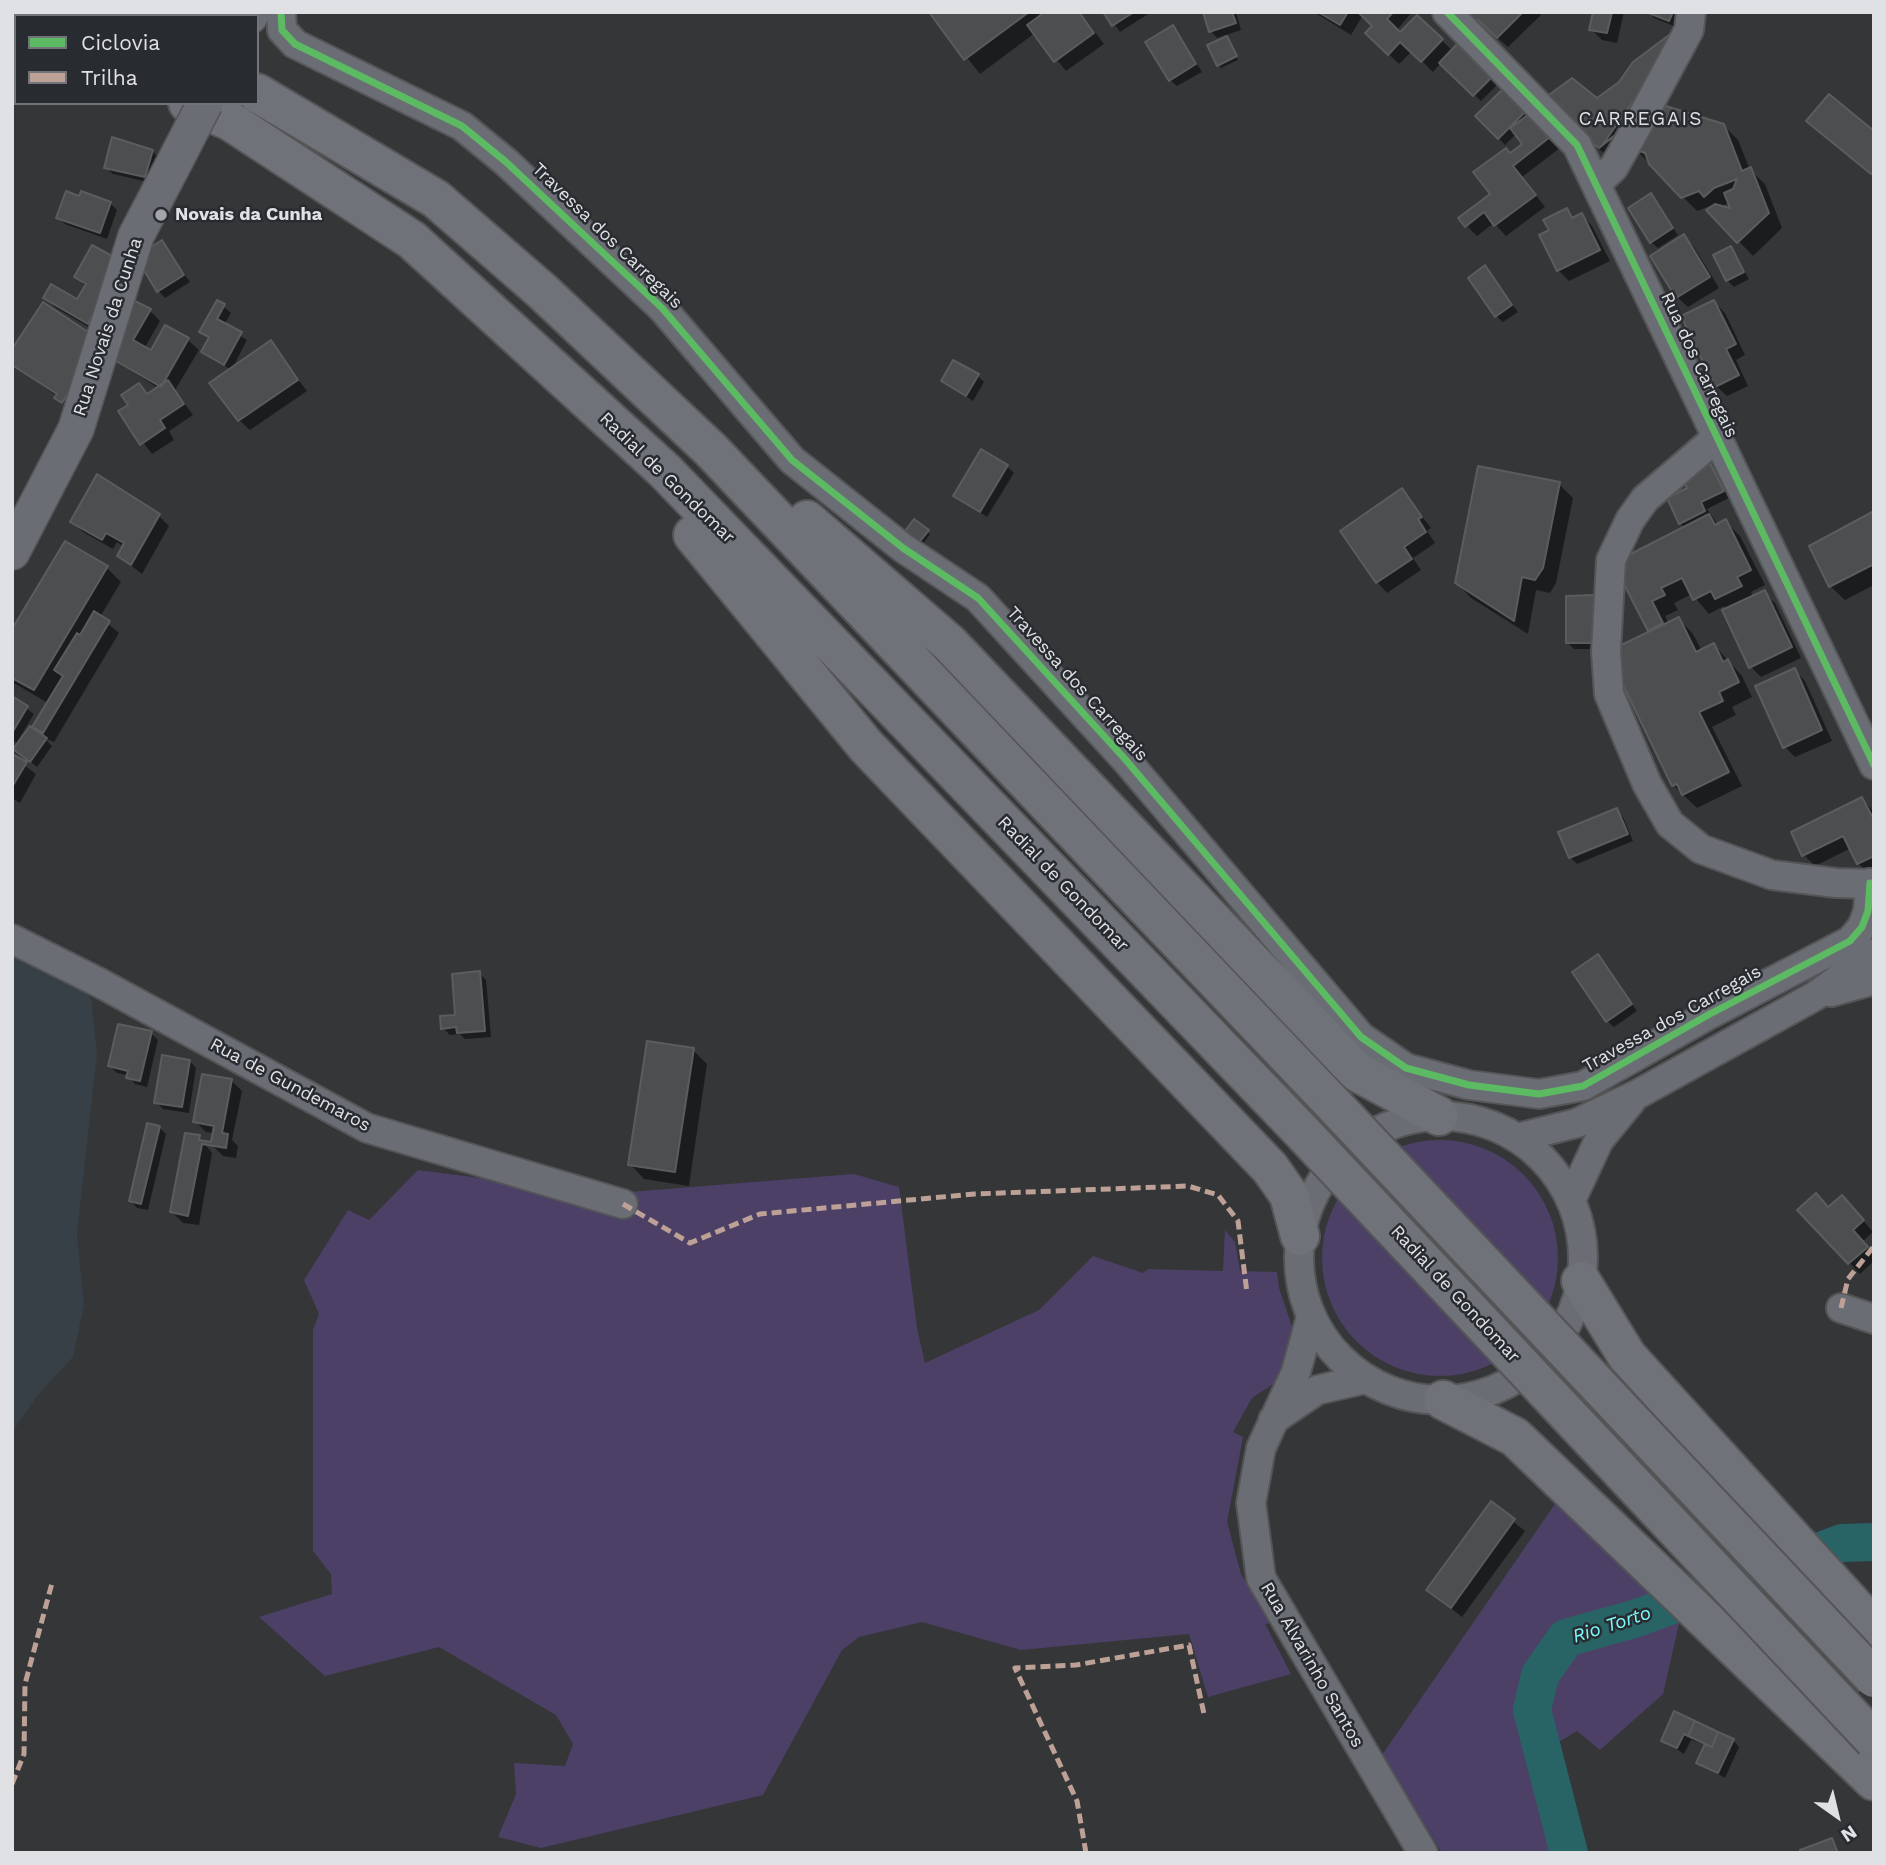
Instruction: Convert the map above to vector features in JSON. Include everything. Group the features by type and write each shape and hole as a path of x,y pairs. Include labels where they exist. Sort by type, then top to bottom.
{"highway":[{"path":"259,94 436,199 541,291 711,450 1874,1678"},
{"name":"Radial de Gondomar","path":"193,105 230,121 412,240 665,471 1304,1134 1874,1740"},
{"path":"553,370 720,565 866,746 1270,1168 1289,1195 1300,1236"},
{"path":"711,450 771,489 949,643 1357,1072 1439,1116"},
{"path":"1581,1281 1627,1356 1732,1468 1874,1628"},
{"path":"1443,1400 1515,1437 1874,1781"}],"main road":[{"name":"Rua Novais da Cunha","path":"12,552 76,429 136,236 204,105"}],"street":[{"name":"Travessa dos Carregais","path":"281,12 282,30 295,44 462,126 506,162 662,308 792,460 903,548 978,598 1125,759 1361,1037 1406,1068 1469,1085 1539,1094 1583,1086 1708,1015 1850,941 1862,927 1868,911 1872,883"},
{"name":"Rua dos Carregais","path":"1447,12 1577,145 1874,765"},
{"path":"1596,184 1614,167 1655,95 1689,30 1691,12"},
{"path":"1716,438 1645,499 1630,520 1611,559 1606,651 1612,703 1647,784 1670,824 1701,849 1772,875 1836,883 1872,883"},
{"name":"Rua de Gundemaros","path":"12,939 100,982 367,1128 623,1204"},
{"path":"1517,1138 1577,1123 1637,1094 1815,996 1874,953"},
{"path":"1815,996 1874,980"},
{"path":"1571,1199 1599,1140 1637,1094"},
{"path":"1439,1116 1491,1125 1517,1138 1548,1166 1571,1199 1580,1226 1583,1253 1581,1281 1574,1308 1561,1333 1544,1355 1523,1374 1499,1388 1472,1396 1443,1400 1416,1398 1390,1391 1343,1362 1325,1341 1311,1317 1298,1263 1300,1236 1308,1208 1320,1183 1337,1161 1358,1143 1391,1126 1439,1116"},
{"path":"1841,1308 1874,1319"},
{"name":"Rua Alvarinho Santos","path":"1311,1317 1296,1372 1271,1421 1261,1448 1251,1503 1261,1578 1423,1853"},
{"path":"1271,1421 1317,1390 1365,1378"}],"shaded area":[{"path":"12,947 83,982 92,1002 97,1055 77,1234 84,1305 73,1357 37,1396 12,1433"},
{"path":"1440,1140 1463,1142 1496,1154 1515,1167 1531,1183 1544,1202 1553,1224 1558,1258 1556,1281 1544,1314 1531,1333 1515,1349 1496,1362 1474,1371 1440,1376 1417,1374 1384,1362 1365,1349 1349,1333 1336,1314 1327,1292 1322,1258 1324,1235 1336,1202 1349,1183 1365,1167 1384,1154 1406,1145"},
{"path":"418,1170 604,1194 854,1174 899,1187 917,1328 925,1363 1039,1310 1093,1256 1143,1273 1148,1269 1223,1271 1225,1230 1235,1242 1240,1271 1277,1272 1279,1288 1295,1336 1314,1357 1252,1398 1233,1432 1243,1437 1227,1522 1241,1574 1272,1623 1265,1624 1291,1674 1208,1697 1189,1634 1021,1650 922,1622 859,1637 842,1650 763,1795 541,1848 498,1837 516,1794 514,1763 565,1766 573,1744 556,1715 439,1647 325,1676 259,1617 332,1594 331,1574 313,1551 313,1330 319,1314 304,1280 348,1210 369,1220"},
{"path":"1557,1501 1679,1624 1663,1694 1600,1750 1577,1731 1559,1742 1532,1737 1562,1853 1442,1853 1382,1755"}],"building":[{"path":"929,12 1029,12 964,60"},
{"path":"1045,12 1079,12 1094,33 1054,62 1027,25"},
{"path":"1103,12 1134,12 1112,26"},
{"path":"1203,12 1232,12 1236,23 1209,32"},
{"path":"1318,12 1348,12 1340,25"},
{"path":"1358,12 1393,12 1387,19 1400,32 1417,15 1443,39 1421,62 1400,42 1388,55 1365,33 1372,26"},
{"path":"1465,12 1523,12 1497,38 1478,20 1475,23"},
{"path":"1593,12 1612,12 1607,33 1589,30"},
{"path":"1646,12 1673,12 1669,21"},
{"path":"1693,17 1603,144 1618,133 1599,148 1569,127 1546,97 1572,78 1597,98 1619,82 1633,62"},
{"path":"1173,25 1196,64 1169,81 1145,42"},
{"path":"1227,36 1237,56 1217,66 1207,45"},
{"path":"1458,43 1493,76 1473,96 1439,63"},
{"path":"1504,88 1526,111 1498,139 1475,116"},
{"path":"1829,94 1874,131 1874,171 1871,174 1806,121"},
{"path":"1653,102 1724,124 1742,171 1751,167 1769,213 1737,243 1706,210 1715,204 1730,208 1724,193 1733,189 1737,179 1714,188 1704,197 1699,191 1681,198 1649,164 1645,153 1633,149"},
{"path":"1532,112 1550,137 1513,166 1536,195 1494,226 1484,212 1465,227 1458,218 1490,194 1473,172 1506,148 1510,153 1522,144 1510,128"},
{"path":"112,137 153,150 145,177 104,168"},
{"path":"66,191 79,196 81,191 111,202 100,233 56,218"},
{"path":"1651,193 1673,228 1650,243 1628,208"},
{"path":"1567,208 1572,218 1582,213 1600,250 1557,271 1539,235 1549,230 1543,220"},
{"path":"1684,234 1710,277 1676,298 1650,256"},
{"path":"162,240 184,275 157,292 136,257"},
{"path":"92,245 123,262 88,324 43,298 51,284 77,299 86,284 74,277"},
{"path":"1731,246 1744,272 1726,281 1713,255"},
{"path":"1485,265 1512,305 1495,317 1468,278"},
{"path":"217,300 225,304 217,319 242,332 224,365 201,352 209,337 199,332"},
{"path":"1714,300 1736,344 1726,349 1739,375 1715,387 1681,316"},
{"path":"135,301 151,309 133,340 151,350 165,325 189,338 161,387 104,354"},
{"path":"43,302 103,342 62,403 54,398 57,394 12,365 12,349"},
{"path":"271,340 298,380 238,421 209,383"},
{"path":"953,360 979,374 966,396 941,381"},
{"path":"168,380 184,404 160,420 165,428 140,445 118,411 128,405 121,395 139,383 147,394"},
{"path":"981,449 1008,465 980,512 953,496"},
{"path":"1710,463 1724,491 1701,502 1705,511 1679,524 1667,498 1687,488 1681,477"},
{"path":"1478,466 1560,482 1543,568 1535,580 1522,577 1514,621 1455,583"},
{"path":"97,474 160,514 131,565 117,556 124,543 106,533 102,540 70,522"},
{"path":"1402,488 1422,517 1418,519 1426,532 1404,547 1412,559 1376,583 1340,531"},
{"path":"1874,511 1874,564 1829,587 1809,546"},
{"path":"1709,514 1715,525 1726,519 1751,570 1737,577 1742,586 1715,599 1711,591 1693,600 1682,578 1661,588 1665,595 1652,601 1663,623 1648,631 1613,563"},
{"path":"914,519 929,530 916,546 902,535"},
{"path":"65,541 108,566 34,690 12,678 12,629"},
{"path":"1765,590 1792,647 1749,668 1722,610"},
{"path":"1595,595 1596,643 1566,643 1566,596"},
{"path":"94,611 110,621 43,733 32,727 63,676 54,670"},
{"path":"1679,617 1696,652 1714,643 1723,662 1728,659 1739,682 1719,692 1723,701 1699,712 1729,772 1682,795 1677,784 1672,786 1607,652"},
{"path":"1795,668 1822,730 1783,748 1755,686"},
{"path":"12,696 28,706 12,733"},
{"path":"30,726 47,738 30,762 13,749"},
{"path":"12,754 27,762 12,787"},
{"path":"1862,797 1874,820 1874,856 1857,864 1843,836 1802,856 1791,832"},
{"path":"1617,808 1628,834 1569,858 1558,832"},
{"path":"1598,954 1632,1004 1606,1022 1572,972"},
{"path":"480,971 485,1031 457,1033 456,1027 441,1029 440,1016 455,1015 452,974"},
{"path":"118,1024 152,1031 140,1081 126,1078 128,1071 108,1066"},
{"path":"647,1041 694,1048 675,1172 628,1165"},
{"path":"162,1055 190,1060 182,1107 154,1103"},
{"path":"202,1074 232,1079 222,1133 228,1134 226,1148 202,1144 188,1216 170,1212 185,1133 200,1135 199,1140 211,1142 214,1126 193,1122"},
{"path":"147,1123 160,1126 141,1204 129,1201"},
{"path":"1816,1193 1828,1207 1842,1195 1864,1220 1853,1230 1868,1247 1848,1264 1797,1210"},
{"path":"1491,1501 1515,1519 1451,1608 1426,1590"},
{"path":"1674,1711 1695,1721 1688,1736 1684,1734 1677,1748 1661,1741"},
{"path":"1695,1721 1718,1732 1712,1747 1688,1736"},
{"path":"1718,1732 1734,1739 1718,1773 1696,1763 1705,1744 1712,1747"},
{"path":"1832,1838 1838,1853 1801,1853 1800,1850"}],"waterway":[{"name":"Rio Torto","path":"1569,1853 1532,1710 1540,1675 1566,1638 1637,1618 1842,1543 1874,1542"}],"marked path":[{"path":"623,1204 690,1243 760,1214 974,1194 1188,1186 1218,1195 1238,1221 1247,1293"},
{"path":"1841,1308 1848,1279 1874,1246"},
{"path":"12,1784 24,1754 25,1684 52,1583"},
{"path":"1086,1853 1077,1801 1015,1668 1076,1665 1189,1645 1204,1714"}],"cycle path":[{"path":"281,12 282,30 295,44 462,126 506,162 662,308 792,460 903,548 978,598 1125,759 1361,1037 1406,1068 1469,1085 1539,1094 1583,1086 1708,1015 1850,941 1862,927 1868,911 1870,883"},
{"path":"1447,12 1577,145 1874,765"}],"place":[{"name":"Novais da Cunha","path":"161,215"}],"district":[{"name":"CARREGAIS","path":"1641,119"}]}
